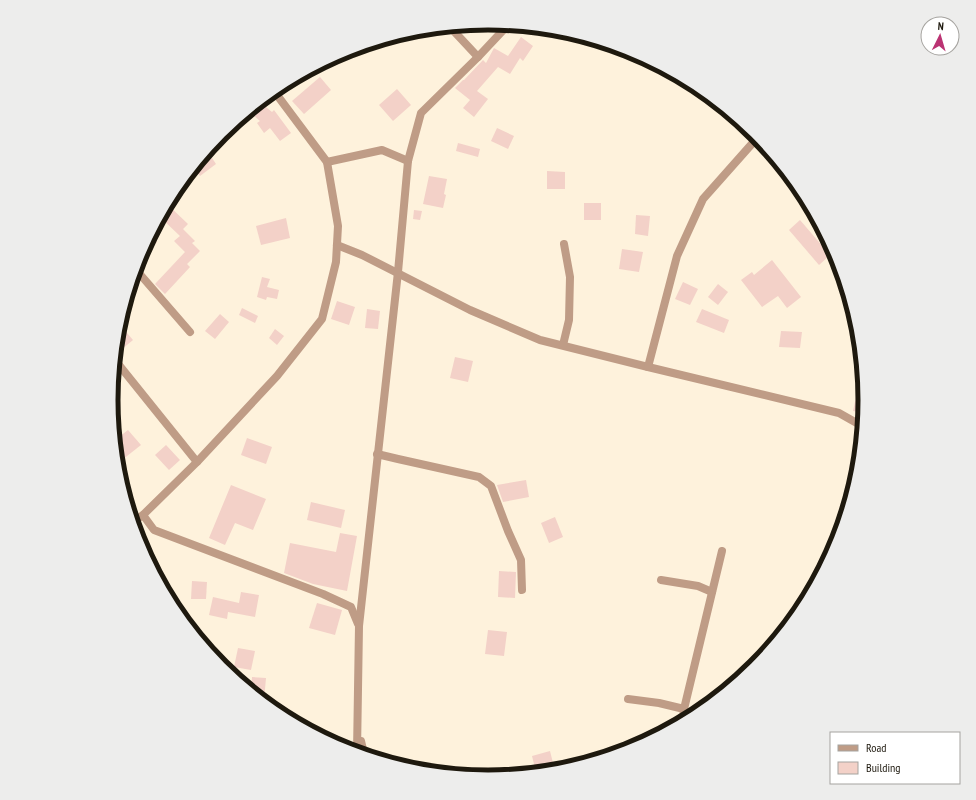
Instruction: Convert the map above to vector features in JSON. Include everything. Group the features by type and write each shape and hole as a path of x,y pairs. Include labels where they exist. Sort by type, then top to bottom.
{"street":[{"path":"358,746 359,626 398,272 408,161 421,113 503,31"},
{"path":"454,32 478,57"},
{"path":"138,519 143,516 197,462 278,376 322,319 336,262 338,226 327,162 278,95"},
{"path":"648,367 678,256 703,199 754,142"},
{"path":"327,162 382,150 408,161"},
{"path":"563,345 569,320 570,277 564,244"},
{"path":"337,245 398,272 470,310 540,340 839,413 857,423"},
{"path":"140,276 190,332"},
{"path":"120,366 197,462"},
{"path":"377,454 479,476 491,486 521,560 522,590"},
{"path":"143,516 154,530 323,594 352,607 359,626"},
{"path":"684,714 722,551"},
{"path":"661,580 698,586 712,592"},
{"path":"628,699 659,703 684,709"},
{"path":"358,733 362,748"}],"building":[{"path":"521,37 533,46 523,61 520,58 510,74 498,67 477,91 488,99 474,117 463,108 470,100 455,88 483,60 486,63 494,48 508,56"},
{"path":"320,77 331,90 304,114 292,101"},
{"path":"397,89 411,105 393,121 379,105"},
{"path":"264,105 272,112 274,110 291,133 280,141 270,128 264,133 257,123 260,121 253,115"},
{"path":"497,128 514,136 508,149 491,141"},
{"path":"458,143 480,149 478,157 456,151"},
{"path":"212,158 216,164 200,176 197,171"},
{"path":"547,171 565,172 565,189 547,189"},
{"path":"429,176 447,179 443,208 423,204"},
{"path":"584,203 601,203 601,220 584,220"},
{"path":"172,208 188,224 183,229 195,241 192,243 200,251 187,264 190,267 165,294 155,284 185,252 174,241 180,236 164,221"},
{"path":"414,210 422,211 420,220 413,219"},
{"path":"636,215 650,216 648,236 635,234"},
{"path":"286,218 290,238 261,245 256,226"},
{"path":"800,220 829,256 819,265 789,230"},
{"path":"155,239 157,242 150,248"},
{"path":"622,249 643,252 639,272 619,269"},
{"path":"772,260 801,297 787,308 778,296 762,307 741,280 752,272 754,275"},
{"path":"262,277 270,279 267,287 279,290 277,299 267,297 266,300 257,297"},
{"path":"683,282 698,289 690,305 675,299"},
{"path":"718,284 728,292 718,305 708,297"},
{"path":"337,301 355,307 349,325 331,319"},
{"path":"242,308 258,316 255,323 239,315"},
{"path":"367,309 380,311 378,329 365,328"},
{"path":"702,309 729,320 724,333 696,322"},
{"path":"220,314 229,322 215,339 205,331"},
{"path":"275,329 284,336 277,345 269,338"},
{"path":"125,330 133,340 121,350"},
{"path":"781,331 802,332 800,348 779,347"},
{"path":"455,357 473,361 468,382 450,378"},
{"path":"858,390 858,412 853,411"},
{"path":"128,430 141,445 123,459 121,448 120,436"},
{"path":"247,438 272,447 266,464 241,455"},
{"path":"166,445 180,460 169,470 155,455"},
{"path":"526,480 529,497 503,502 497,485"},
{"path":"231,485 266,499 253,530 235,523 225,545 209,538"},
{"path":"311,502 345,510 341,528 307,520"},
{"path":"555,517 563,537 549,543 541,523"},
{"path":"340,533 357,536 347,591 313,584 284,573 290,543 336,552"},
{"path":"499,571 516,572 515,598 498,597"},
{"path":"192,581 207,582 206,599 191,599"},
{"path":"241,592 259,595 255,617 228,612 227,619 209,615 213,597 239,603"},
{"path":"317,603 342,610 335,635 309,628"},
{"path":"488,630 507,632 504,656 485,654"},
{"path":"238,648 255,651 251,670 234,667"},
{"path":"252,677 266,678 265,695 263,694 251,684"},
{"path":"550,751 553,763 535,767 532,756"}]}
